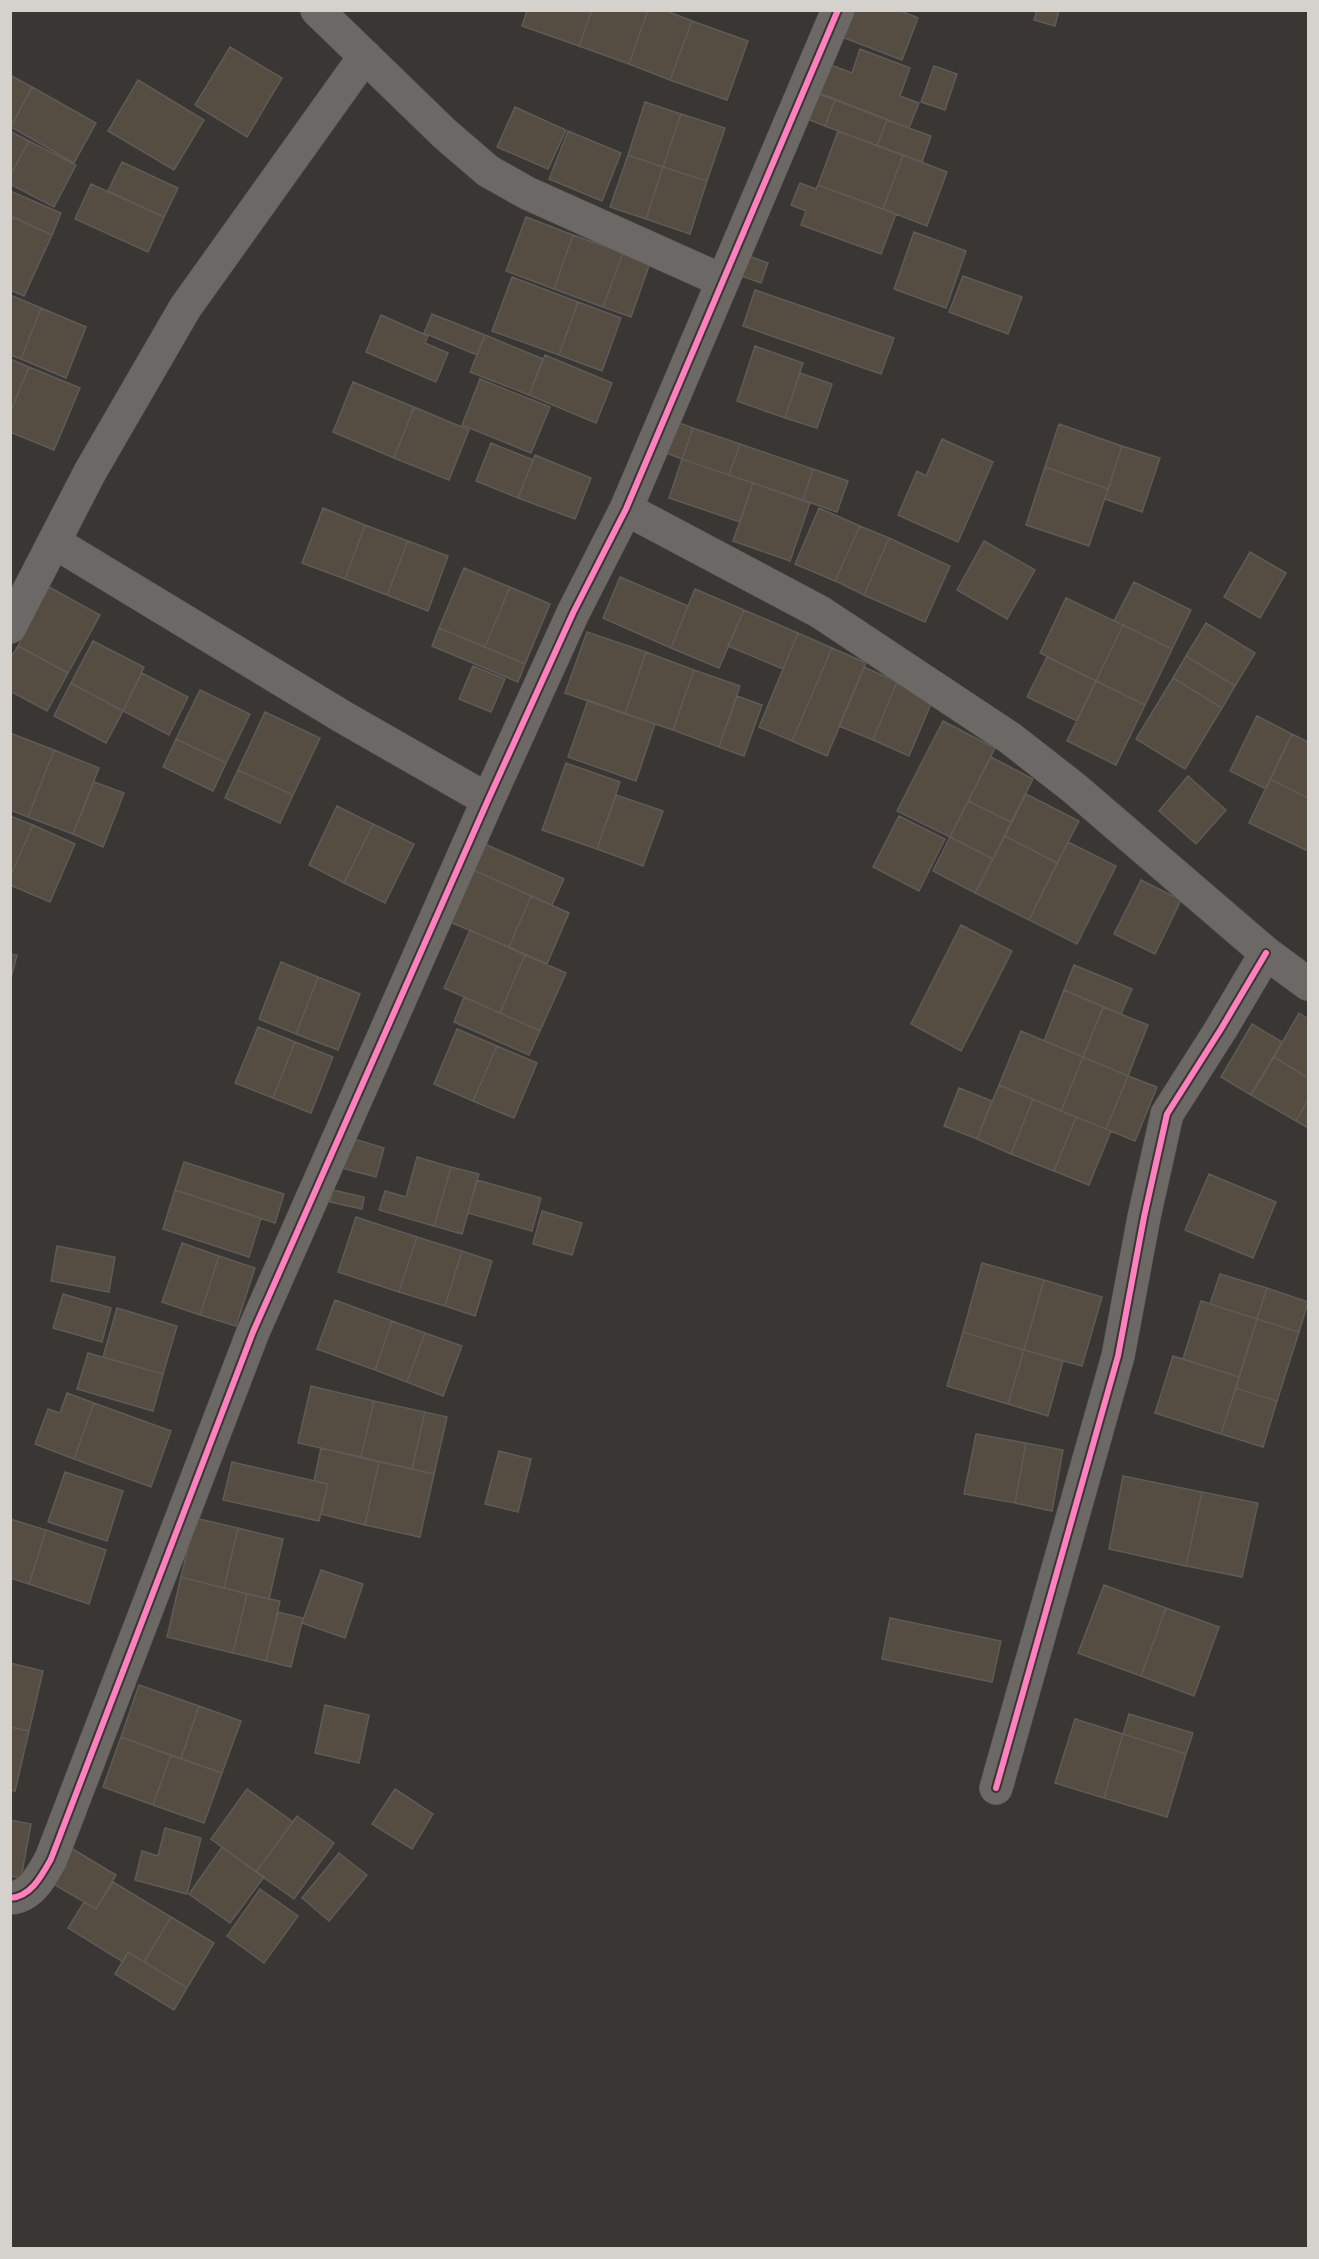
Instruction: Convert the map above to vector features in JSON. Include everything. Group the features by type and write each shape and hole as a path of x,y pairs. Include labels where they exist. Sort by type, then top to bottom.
{"street":[{"path":"317,10 445,134 488,171 527,192 723,281"},
{"path":"10,1898 23,1895 39,1879 51,1859 253,1332 488,800 573,613 626,509 838,10"},
{"path":"10,627 90,472 185,308 365,56"},
{"path":"626,509 820,612 1010,738 1074,788 1266,952 1308,984"},
{"path":"54,542 343,717 488,800"},
{"path":"996,1788 1118,1356 1144,1217 1167,1114 1266,952"}],"building":[{"path":"527,10 592,10 579,46 522,26"},
{"path":"592,10 648,10 629,64 579,46"},
{"path":"648,10 664,10 692,21 670,80 629,64"},
{"path":"852,10 898,10 918,18 902,60 842,37"},
{"path":"1037,10 1059,10 1055,26 1034,20"},
{"path":"692,21 748,41 727,100 670,80"},
{"path":"230,47 282,78 247,137 195,105"},
{"path":"860,49 910,68 900,96 919,103 909,128 812,90 823,62 852,73"},
{"path":"934,66 957,74 945,110 921,102"},
{"path":"10,75 32,87 11,127 10,127"},
{"path":"138,80 204,120 174,170 108,131"},
{"path":"32,87 96,123 74,163 11,127"},
{"path":"814,92 835,100 825,126 805,118"},
{"path":"835,100 887,120 877,146 825,126"},
{"path":"645,102 681,114 663,167 628,155"},
{"path":"515,107 566,130 548,169 497,147"},
{"path":"681,114 725,128 707,181 663,167"},
{"path":"887,120 931,136 922,162 877,146"},
{"path":"10,131 29,141 10,176"},
{"path":"568,131 621,153 602,201 549,179"},
{"path":"838,131 903,155 883,209 818,185"},
{"path":"29,141 76,165 54,207 10,184 10,176"},
{"path":"628,155 663,167 646,219 610,207"},
{"path":"903,155 947,172 927,226 883,209"},
{"path":"122,162 178,188 164,217 108,191"},
{"path":"663,167 707,181 690,234 646,219"},
{"path":"800,183 816,189 818,185 896,214 881,254 801,225 806,211 791,205"},
{"path":"91,184 164,217 148,252 75,219"},
{"path":"10,191 61,213 52,235 10,216"},
{"path":"13,217 52,235 24,296 10,290 10,223"},
{"path":"526,217 573,235 554,289 506,271"},
{"path":"914,232 966,251 946,308 894,289"},
{"path":"573,235 623,253 603,307 554,289"},
{"path":"623,253 650,263 631,317 603,307"},
{"path":"746,255 768,263 761,283 739,275"},
{"path":"963,276 1022,297 1008,334 949,312"},
{"path":"512,277 578,302 559,355 492,331"},
{"path":"755,290 894,338 881,374 743,326"},
{"path":"10,295 41,308 21,359 10,355"},
{"path":"578,302 621,318 602,371 559,355"},
{"path":"41,308 86,327 66,378 21,359"},
{"path":"432,314 485,335 477,355 424,333"},
{"path":"381,315 428,336 425,343 448,353 436,382 366,352"},
{"path":"485,335 543,359 529,395 470,372"},
{"path":"755,346 803,363 785,418 737,401"},
{"path":"545,355 612,383 596,423 529,395"},
{"path":"10,359 29,367 10,413"},
{"path":"29,367 80,388 54,450 10,432 10,413"},
{"path":"800,373 832,384 817,428 785,418"},
{"path":"480,379 550,407 531,453 462,425"},
{"path":"353,382 414,407 394,458 333,432"},
{"path":"414,407 469,430 449,480 394,458"},
{"path":"671,420 693,428 682,459 661,451"},
{"path":"1059,424 1122,446 1108,489 1045,467"},
{"path":"693,428 740,444 729,475 682,459"},
{"path":"942,439 993,462 958,542 898,515 917,471 926,476"},
{"path":"491,443 533,460 518,498 476,481"},
{"path":"740,444 813,469 803,500 729,475"},
{"path":"1122,446 1160,458 1142,512 1105,499"},
{"path":"535,455 591,478 575,519 518,498"},
{"path":"682,459 753,483 740,522 669,498"},
{"path":"1045,467 1108,489 1089,546 1026,525"},
{"path":"813,469 848,481 837,512 803,500"},
{"path":"753,483 810,503 790,561 733,541"},
{"path":"323,508 365,525 345,579 302,563"},
{"path":"819,508 860,526 835,581 795,564"},
{"path":"365,525 408,541 387,595 345,579"},
{"path":"860,526 889,538 864,595 835,581"},
{"path":"889,538 950,566 925,622 864,595"},
{"path":"408,541 448,556 428,611 387,595"},
{"path":"984,541 1035,570 1007,619 957,590"},
{"path":"1250,552 1286,573 1260,618 1224,597"},
{"path":"464,568 510,587 485,647 439,628"},
{"path":"620,577 688,606 671,648 603,618"},
{"path":"1134,582 1191,610 1172,649 1114,621"},
{"path":"49,587 100,615 68,673 18,646"},
{"path":"510,587 550,604 525,664 485,647"},
{"path":"695,589 744,610 719,668 671,648"},
{"path":"1066,598 1123,625 1096,681 1040,653"},
{"path":"744,610 798,633 783,669 728,646"},
{"path":"1206,623 1255,653 1235,686 1186,656"},
{"path":"1123,625 1172,649 1145,705 1096,681"},
{"path":"439,628 525,664 518,682 432,646"},
{"path":"587,632 646,652 625,714 565,693"},
{"path":"798,633 832,648 792,741 759,727"},
{"path":"93,641 144,667 123,711 71,683"},
{"path":"18,646 68,673 47,711 10,691 10,659"},
{"path":"832,648 866,663 827,756 792,741"},
{"path":"646,652 694,670 673,730 625,714"},
{"path":"1186,656 1235,686 1222,708 1173,678"},
{"path":"1047,657 1096,681 1077,721 1027,697"},
{"path":"473,666 505,679 491,712 459,699"},
{"path":"864,667 897,682 873,740 839,726"},
{"path":"694,670 740,686 719,747 673,730"},
{"path":"142,673 188,697 169,735 123,711"},
{"path":"1173,678 1222,708 1185,769 1136,739"},
{"path":"1096,681 1145,705 1116,765 1067,741"},
{"path":"897,682 934,697 909,756 873,740"},
{"path":"71,683 123,711 106,743 54,716"},
{"path":"200,690 250,714 226,763 176,739"},
{"path":"737,696 762,705 744,756 719,747"},
{"path":"588,700 655,724 636,781 568,757"},
{"path":"265,712 320,738 293,795 238,770"},
{"path":"1257,716 1292,734 1266,789 1230,771"},
{"path":"943,721 995,748 950,837 897,811"},
{"path":"10,733 54,750 28,817 10,810"},
{"path":"1292,734 1308,742 1308,798 1270,779"},
{"path":"176,739 226,763 213,791 163,767"},
{"path":"54,750 99,768 73,834 28,817"},
{"path":"991,757 1033,779 1011,822 968,801"},
{"path":"566,763 620,782 597,849 542,830"},
{"path":"238,770 293,795 280,823 225,798"},
{"path":"1188,776 1226,810 1196,844 1159,811"},
{"path":"1270,779 1308,798 1308,851 1249,823"},
{"path":"94,782 124,793 103,847 73,834"},
{"path":"1026,794 1079,821 1057,863 1005,836"},
{"path":"616,795 663,811 643,866 597,849"},
{"path":"968,801 1011,822 993,859 950,837"},
{"path":"337,806 373,824 344,883 309,865"},
{"path":"10,816 33,825 10,877"},
{"path":"899,816 945,839 919,891 873,867"},
{"path":"373,824 414,844 385,903 344,883"},
{"path":"33,825 75,844 50,902 10,885 10,877"},
{"path":"1005,836 1057,863 1029,920 975,893"},
{"path":"950,837 993,859 975,893 933,871"},
{"path":"1068,842 1116,866 1077,944 1029,920"},
{"path":"485,844 564,879 552,905 473,870"},
{"path":"473,870 531,896 509,947 450,922"},
{"path":"1141,880 1181,900 1155,954 1114,934"},
{"path":"531,896 569,913 547,964 509,947"},
{"path":"961,925 1012,951 961,1051 911,1024"},
{"path":"470,930 525,955 500,1013 444,988"},
{"path":"10,954 17,955 10,982"},
{"path":"525,955 566,973 540,1031 500,1013"},
{"path":"281,962 318,977 296,1034 259,1019"},
{"path":"1074,965 1132,989 1121,1014 1064,990"},
{"path":"318,977 360,994 338,1050 296,1034"},
{"path":"1064,990 1103,1007 1083,1057 1044,1041"},
{"path":"464,997 540,1031 529,1055 454,1022"},
{"path":"1103,1007 1148,1025 1128,1076 1083,1057"},
{"path":"1299,1013 1308,1019 1308,1078 1274,1057"},
{"path":"1252,1024 1282,1042 1251,1095 1221,1077"},
{"path":"258,1027 295,1042 273,1098 235,1083"},
{"path":"457,1029 497,1046 473,1101 434,1084"},
{"path":"1021,1031 1083,1057 1061,1111 999,1085"},
{"path":"295,1042 333,1057 311,1113 273,1098"},
{"path":"497,1046 537,1063 514,1118 473,1101"},
{"path":"1083,1057 1128,1076 1106,1129 1061,1111"},
{"path":"1274,1057 1308,1078 1308,1100 1296,1121 1251,1095"},
{"path":"1128,1076 1157,1087 1135,1141 1106,1129"},
{"path":"999,1085 1033,1099 1011,1154 977,1139"},
{"path":"959,1088 992,1101 977,1139 944,1126"},
{"path":"1033,1099 1076,1117 1054,1171 1011,1154"},
{"path":"1308,1100 1308,1128 1296,1121"},
{"path":"1076,1117 1111,1131 1089,1185 1054,1171"},
{"path":"351,1138 384,1148 376,1177 342,1168"},
{"path":"417,1157 451,1167 434,1226 379,1210 385,1191 406,1197"},
{"path":"184,1162 284,1194 275,1223 175,1190"},
{"path":"451,1167 479,1174 462,1234 434,1226"},
{"path":"1209,1174 1276,1202 1253,1258 1185,1230"},
{"path":"477,1180 541,1198 532,1231 468,1213"},
{"path":"175,1190 261,1218 249,1257 163,1229"},
{"path":"333,1190 364,1197 362,1209 330,1202"},
{"path":"542,1211 582,1223 572,1255 533,1244"},
{"path":"356,1217 417,1237 399,1292 338,1272"},
{"path":"417,1237 462,1251 445,1306 399,1292"},
{"path":"182,1243 219,1256 200,1315 162,1302"},
{"path":"57,1246 115,1257 109,1292 51,1281"},
{"path":"462,1251 492,1261 475,1316 445,1306"},
{"path":"219,1256 255,1268 236,1326 200,1315"},
{"path":"982,1263 1044,1280 1024,1350 963,1332"},
{"path":"1220,1274 1267,1288 1257,1319 1210,1304"},
{"path":"1044,1280 1102,1297 1082,1366 1024,1350"},
{"path":"1267,1288 1308,1302 1299,1332 1257,1319"},
{"path":"63,1294 111,1308 102,1342 53,1328"},
{"path":"335,1300 392,1321 375,1370 317,1349"},
{"path":"1201,1301 1257,1319 1239,1377 1183,1359"},
{"path":"117,1308 177,1326 163,1374 103,1357"},
{"path":"1257,1319 1299,1332 1277,1401 1236,1388"},
{"path":"392,1321 425,1333 407,1382 375,1370"},
{"path":"963,1332 1024,1350 1008,1404 947,1386"},
{"path":"425,1333 462,1346 443,1396 407,1382"},
{"path":"1024,1350 1063,1361 1048,1416 1008,1404"},
{"path":"88,1353 163,1374 153,1411 77,1389"},
{"path":"1173,1356 1239,1377 1221,1434 1155,1413"},
{"path":"311,1386 374,1401 361,1457 298,1443"},
{"path":"1236,1388 1277,1401 1263,1447 1221,1434"},
{"path":"67,1393 94,1403 74,1459 35,1444 48,1409 60,1413"},
{"path":"374,1401 425,1412 412,1469 361,1457"},
{"path":"94,1403 171,1431 151,1487 74,1459"},
{"path":"425,1412 447,1417 434,1474 412,1469"},
{"path":"976,1434 1026,1443 1015,1503 964,1494"},
{"path":"1026,1443 1063,1450 1052,1511 1015,1503"},
{"path":"321,1448 379,1462 365,1525 321,1514 328,1484 314,1481"},
{"path":"499,1451 531,1459 518,1512 485,1504"},
{"path":"232,1462 328,1484 319,1521 223,1500"},
{"path":"379,1462 434,1474 420,1537 365,1525"},
{"path":"65,1472 123,1491 107,1541 48,1522"},
{"path":"1123,1476 1202,1492 1186,1566 1109,1549"},
{"path":"1202,1492 1258,1503 1242,1577 1186,1566"},
{"path":"195,1518 238,1528 224,1588 181,1577"},
{"path":"10,1519 46,1530 29,1584 10,1578"},
{"path":"238,1528 283,1539 269,1599 224,1588"},
{"path":"46,1530 106,1550 89,1604 29,1584"},
{"path":"321,1570 363,1584 345,1638 302,1623"},
{"path":"181,1577 247,1594 233,1653 167,1637"},
{"path":"1104,1585 1166,1608 1141,1676 1078,1653"},
{"path":"247,1594 280,1601 266,1661 233,1653"},
{"path":"1166,1608 1219,1627 1194,1696 1141,1676"},
{"path":"278,1612 303,1618 291,1667 266,1661"},
{"path":"890,1618 1001,1641 992,1682 882,1659"},
{"path":"10,1663 43,1671 29,1731 10,1727"},
{"path":"139,1685 199,1706 181,1759 121,1737"},
{"path":"325,1705 369,1715 359,1763 315,1753"},
{"path":"199,1706 241,1721 222,1773 181,1759"},
{"path":"1129,1714 1193,1733 1186,1754 1123,1734"},
{"path":"1075,1719 1123,1734 1104,1798 1055,1783"},
{"path":"10,1727 29,1731 15,1791 10,1790"},
{"path":"1123,1734 1186,1754 1167,1817 1104,1798"},
{"path":"121,1737 171,1755 153,1805 103,1787"},
{"path":"171,1755 222,1773 204,1823 153,1805"},
{"path":"247,1789 293,1822 256,1872 211,1839"},
{"path":"395,1789 433,1814 412,1849 372,1824"},
{"path":"297,1816 334,1843 294,1899 256,1872"},
{"path":"10,1820 31,1824 21,1878 10,1876"},
{"path":"165,1828 201,1838 187,1894 135,1880 142,1851 158,1856"},
{"path":"222,1847 264,1877 230,1923 189,1894"},
{"path":"71,1848 116,1875 96,1909 50,1882"},
{"path":"339,1853 367,1875 329,1921 302,1898"},
{"path":"113,1882 171,1917 144,1962 128,1952 123,1962 68,1928 84,1902 96,1909"},
{"path":"260,1889 298,1916 264,1963 227,1936"},
{"path":"171,1917 214,1943 187,1988 144,1962"},
{"path":"128,1952 187,1988 174,2010 115,1974"}],"cycle path":[{"path":"10,1898 24,1894 30,1889 40,1878 51,1859 253,1332 488,800 573,613 626,509 838,10"},
{"path":"996,1788 1118,1356 1144,1217 1167,1114 1266,953"}]}
